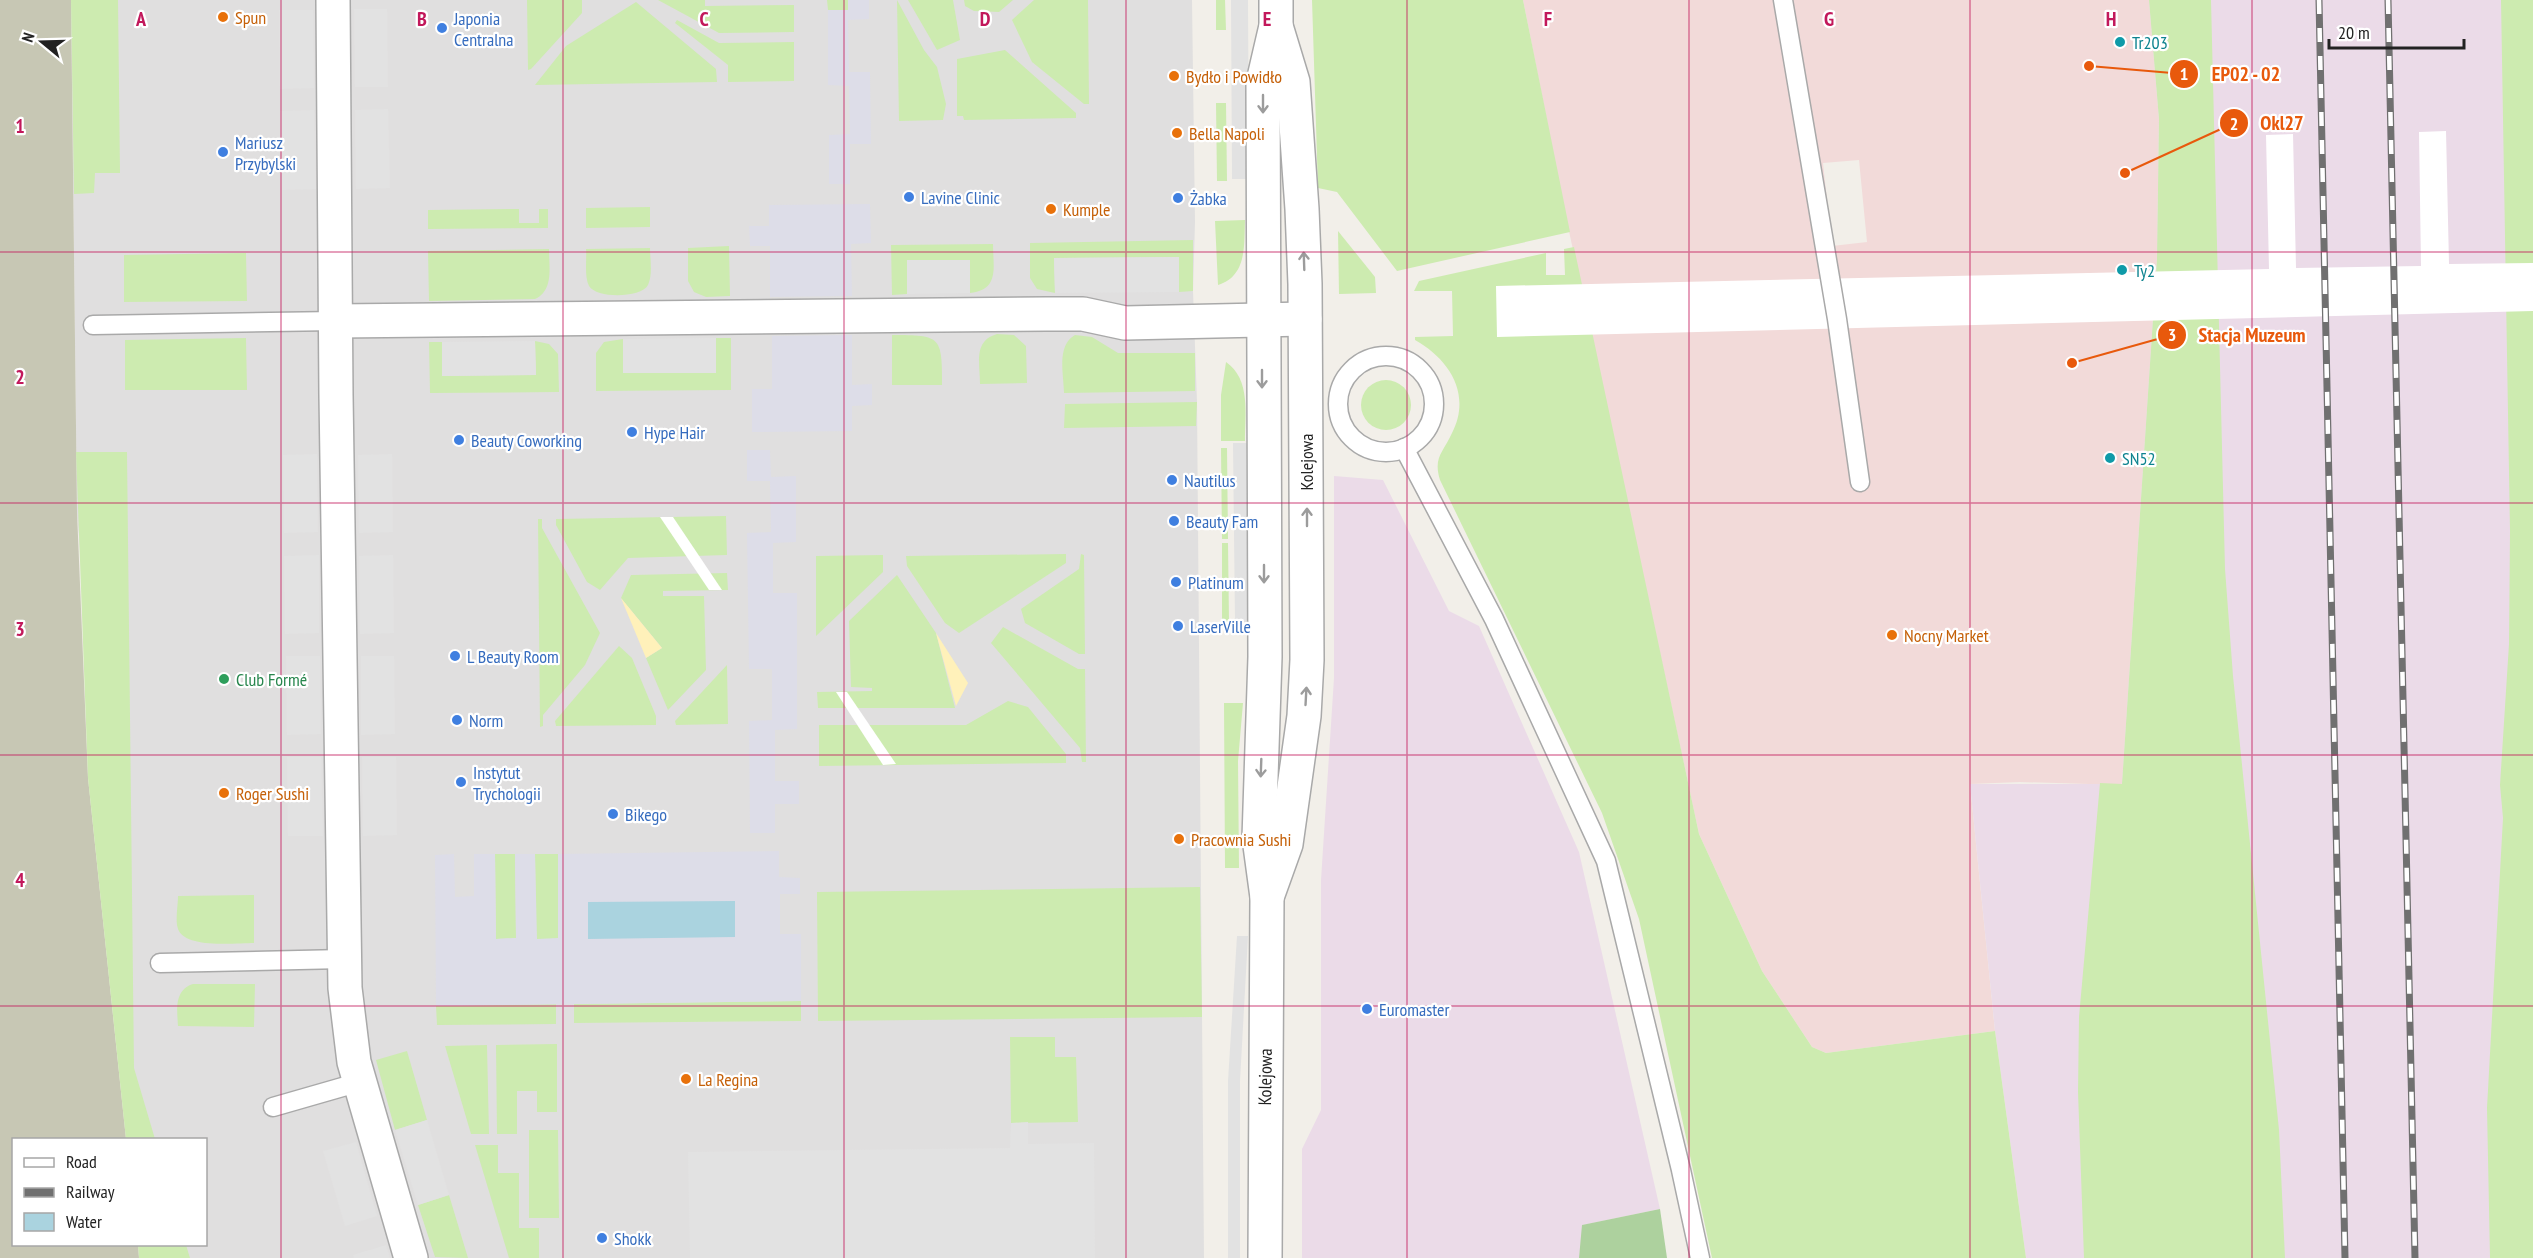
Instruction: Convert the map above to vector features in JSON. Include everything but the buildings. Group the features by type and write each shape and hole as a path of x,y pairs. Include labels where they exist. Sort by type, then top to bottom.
{"street":[{"path":"333,0 344,959 351,1041 360,1082 411,1258"},
{"name":"Kolejowa","path":"1268,897 1286,844 1306,694 1322,398 1305,319 1302,209 1293,82 1276,13"},
{"name":"Kolejowa","path":"1265,1258 1268,897 1258,838 1264,657 1263,82 1276,13"},
{"path":"336,321 1023,314 1083,314 1125,323 1305,319"}],"lane":[{"path":"1783,0 1837,319 1860,482"},
{"path":"93,325 336,321"},
{"path":"1388,355 1409,362 1422,372 1431,386 1434,403 1432,419 1421,436 1414,445 1404,448 1385,453 1364,448 1348,435 1339,417 1322,398 1344,380 1356,365 1374,357 1388,355"},
{"path":"1404,448 1494,619 1606,861 1700,1258"},
{"path":"160,963 344,959"},
{"path":"273,1107 360,1082"}],"shaded area":[{"path":"0,0 71,0 77,512 88,778 126,1138 12,1138 12,1246 138,1246 139,1258 0,1258"},
{"path":"71,0 1192,0 1204,1258 139,1258 138,1246 207,1246 207,1138 126,1138 77,512"},
{"path":"848,0 869,0 869,19 848,20 849,72 870,72 871,144 850,144 850,184 829,184 829,135 850,134 849,86 828,85 828,10 848,10"},
{"path":"1231,0 1248,0 1249,179 1232,179"},
{"path":"1523,0 2149,0 2159,119 2157,259 2122,785 2020,782 1970,784 1995,1031 1826,1053 1812,1047 1762,971 1699,834 1567,222","holes":["1859,160 1867,242 1832,246 1823,163"]},
{"path":"2149,0 2533,0 2533,1258 2026,1258 1995,1031 1970,784 2122,784 2157,259 2159,119"},
{"path":"354,9 387,9 388,87 355,87"},
{"path":"279,10 313,10 314,88 280,89"},
{"path":"388,109 390,188 356,189 355,110"},
{"path":"314,110 316,189 282,190 280,111"},
{"path":"870,204 871,243 851,244 852,296 770,297 770,246 750,246 749,226 769,226 769,205"},
{"path":"1179,257 1179,292 1055,293 1054,258"},
{"path":"907,260 970,260 970,293 907,294"},
{"path":"852,335 852,385 872,384 872,405 852,406 852,431 752,432 752,389 772,389 772,336"},
{"path":"716,338 716,373 623,373 623,339"},
{"path":"535,341 536,375 442,376 442,342"},
{"path":"1233,443 1249,443 1250,622 1235,622"},
{"path":"747,450 770,450 771,477 796,476 796,542 773,543 773,593 797,593 797,729 775,730 775,781 799,781 799,804 775,804 775,833 750,833 749,721 772,720 772,669 749,669 747,533 771,532 770,481 747,481"},
{"path":"317,454 318,532 284,533 283,455"},
{"path":"392,454 393,532 359,533 358,455"},
{"path":"1334,476 1383,480 1449,611 1479,626 1579,852 1660,1209 1583,1225 1579,1258 1302,1258 1302,1149 1321,1110 1321,880 1334,678"},
{"path":"319,555 319,633 285,634 284,556"},
{"path":"393,555 394,633 360,634 359,556"},
{"path":"286,656 320,656 321,734 287,735"},
{"path":"361,656 394,656 395,734 361,735"},
{"path":"287,757 321,757 323,836 288,836"},
{"path":"362,757 396,757 397,835 363,836"},
{"path":"779,851 779,877 800,878 800,894 780,894 780,934 801,934 801,1001 436,1006 435,855 454,854 455,897 474,896 474,854 495,854 496,939 516,938 515,854 535,854 537,939 558,938 558,854"},
{"path":"1237,936 1248,936 1240,1081 1240,1258 1228,1258 1228,1081"},
{"path":"427,1120 449,1195 418,1205 395,1130"},
{"path":"1028,1122 1028,1144 1094,1143 1095,1258 690,1258 688,1152 1010,1148 1011,1123"},
{"path":"356,1142 377,1216 345,1226 323,1151"},
{"path":"386,1245 390,1258 354,1258 353,1255"}],"green space":[{"path":"71,0 118,0 120,173 95,173 94,193 74,194"},
{"path":"527,0 582,0 582,13 528,70"},
{"path":"658,0 705,0 705,6 794,5 794,32 719,33"},
{"path":"827,0 848,0 848,10 828,10"},
{"path":"897,0 924,50 937,67 946,104 943,120 899,121"},
{"path":"908,0 953,0 960,40 937,50"},
{"path":"964,0 1013,0 999,12 974,11 965,6"},
{"path":"1034,0 1088,0 1089,104 1084,104 1032,62 1012,20"},
{"path":"1216,0 1225,0 1226,30 1216,30"},
{"path":"1312,0 1523,0 1570,232 1397,271 1337,192 1318,188"},
{"path":"2149,0 2211,0 2225,569 2233,676 2279,1130 2285,1258 2084,1258 2078,1092 2079,1017 2100,783 2122,784 2157,259 2159,119"},
{"path":"2501,0 2533,0 2533,1258 2490,1258 2487,1108 2503,818 2500,785 2509,644 2510,531"},
{"path":"636,2 716,69 717,82 535,85 566,46"},
{"path":"677,20 719,43 794,42 794,81 728,82 728,65 675,23"},
{"path":"1005,50 1076,113 1076,118 964,120 963,116 957,116 957,59"},
{"path":"1216,103 1226,103 1227,181 1217,181"},
{"path":"650,207 650,227 586,228 586,208"},
{"path":"519,209 519,223 539,223 539,209 548,209 548,228 428,229 428,210"},
{"path":"1245,220 1244,250 1239,267 1227,281 1218,285 1215,221"},
{"path":"1338,231 1375,277 1376,293 1339,294"},
{"path":"1193,240 1193,291 1179,292 1179,257 1054,258 1055,293 1037,289 1030,278 1030,243"},
{"path":"993,244 993,276 986,287 980,291 970,293 970,260 907,260 907,294 892,295 891,245"},
{"path":"729,246 730,296 706,297 694,292 688,281 688,248"},
{"path":"1574,247 1699,834 1762,971 1812,1047 1826,1053 1995,1031 2026,1258 1712,1258 1639,919 1602,813 1440,480 1438,460 1458,419 1458,391 1447,367 1438,357 1415,340 1415,337 1453,336 1452,291 1414,291 1419,281 1546,253 1546,275 1565,275 1564,249"},
{"path":"650,248 650,276 648,285 644,289 628,294 609,295 589,286 586,273 586,249"},
{"path":"549,249 548,284 541,295 535,299 429,301 428,251"},
{"path":"246,253 247,301 124,302 124,255"},
{"path":"997,334 1014,335 1026,346 1027,383 980,384 981,347 989,337"},
{"path":"892,335 920,336 935,342 941,357 942,385 892,385"},
{"path":"1075,335 1092,337 1118,353 1195,353 1195,391 1064,393 1063,353 1069,340"},
{"path":"246,338 247,390 125,390 125,340"},
{"path":"716,338 731,338 731,390 596,391 596,353 604,342 623,339 623,373 716,373"},
{"path":"535,341 549,344 558,354 559,392 430,393 429,342 442,342 442,376 536,375"},
{"path":"1226,362 1240,378 1243,388 1246,409 1245,441 1221,441 1221,395"},
{"path":"1381,380 1391,380 1404,387 1411,400 1411,410 1404,423 1391,430 1381,430 1372,426 1365,419 1361,410 1361,400 1365,391 1372,384"},
{"path":"1197,402 1196,426 1064,428 1065,404"},
{"path":"1221,448 1227,448 1228,539 1222,539"},
{"path":"76,452 127,452 134,1068 155,1138 126,1138 88,778"},
{"path":"726,516 727,555 628,558 600,590 587,582 556,525 556,519"},
{"path":"538,519 542,519 542,528 600,633 585,665 543,715 543,726 540,727"},
{"path":"1222,543 1228,543 1229,623 1222,623"},
{"path":"1066,554 1066,563 959,633 945,623 907,566 906,556"},
{"path":"1081,554 1084,555 1085,654 1079,654 1025,623 1021,609 1079,569"},
{"path":"883,555 883,572 816,636 816,556"},
{"path":"727,573 728,590 663,591 663,596 704,596 706,670 668,710 646,658 662,648 621,598 631,575"},
{"path":"897,575 936,633 955,708 818,708 817,692 872,691 872,688 851,687 849,621"},
{"path":"1003,627 1078,669 1085,669 1086,762 1082,762 1080,748 991,643"},
{"path":"619,646 632,658 656,716 656,725 556,726 555,721"},
{"path":"727,665 728,724 676,725 675,721"},
{"path":"1008,701 1028,707 1066,754 1066,763 819,766 819,725 966,725"},
{"path":"1224,703 1243,703 1238,761 1239,868 1225,868"},
{"path":"495,854 515,854 516,938 496,939"},
{"path":"535,854 558,854 558,939 536,939"},
{"path":"1200,887 1202,1017 818,1021 817,892"},
{"path":"254,895 254,943 200,942 190,940 178,929 178,896"},
{"path":"193,984 255,984 254,1027 178,1026 178,1001 182,991"},
{"path":"801,1001 801,1021 574,1023 574,1004"},
{"path":"556,1004 556,1024 437,1025 436,1006"},
{"path":"1010,1037 1055,1037 1055,1057 1076,1057 1078,1122 1011,1123"},
{"path":"557,1044 557,1112 537,1112 537,1091 517,1091 517,1134 497,1134 496,1045"},
{"path":"487,1045 489,1134 471,1134 445,1046"},
{"path":"407,1051 427,1120 395,1130 376,1060"},
{"path":"529,1130 558,1130 559,1218 529,1218"},
{"path":"475,1145 498,1145 498,1173 519,1173 519,1228 539,1228 539,1258 509,1258"},
{"path":"449,1195 468,1258 435,1257 418,1205"},
{"path":"1660,1209 1667,1258 1579,1258 1582,1225"},
{"path":"138,1246 186,1246 190,1258 139,1258"}],"sand":[{"path":"621,598 662,648 646,658"},
{"path":"936,633 968,683 956,706"}],"water":[{"path":"735,901 735,937 588,939 588,902"}],"pier":[{"path":"2446,131 2449,264 2533,263 2533,311 1497,337 1496,286 2269,269 2266,135 2293,134 2296,268 2421,266 2419,132"},
{"path":"660,517 673,517 722,590 709,590"},
{"path":"836,692 847,692 896,764 883,765"}],"railway":[{"path":"2319,0 2345,1258"},
{"path":"2388,0 2415,1258"}],"place":[{"name":"Spun","path":"223,17"},
{"name":"Japonia Centralna","path":"442,28"},
{"name":"Tr203","path":"2120,42"},
{"name":"EP02 - 02","path":"2089,66"},
{"name":"Bydło i Powidło","path":"1174,76"},
{"name":"Bella Napoli","path":"1177,133"},
{"name":"Mariusz Przybylski","path":"223,152"},
{"name":"Okl27","path":"2125,173"},
{"name":"Lavine Clinic","path":"909,197"},
{"name":"Żabka","path":"1178,198"},
{"name":"Kumple","path":"1051,209"},
{"name":"Ty2","path":"2122,270"},
{"name":"Stacja Muzeum","path":"2072,363"},
{"name":"Hype Hair","path":"632,432"},
{"name":"Beauty Coworking","path":"459,440"},
{"name":"SN52","path":"2110,458"},
{"name":"Nautilus","path":"1172,480"},
{"name":"Beauty Fam","path":"1174,521"},
{"name":"Platinum","path":"1176,582"},
{"name":"LaserVille","path":"1178,626"},
{"name":"Nocny Market","path":"1892,635"},
{"name":"L Beauty Room","path":"455,656"},
{"name":"Club Formé","path":"224,679"},
{"name":"Norm","path":"457,720"},
{"name":"Instytut Trychologii","path":"461,782"},
{"name":"Roger Sushi","path":"224,793"},
{"name":"Bikego","path":"613,814"},
{"name":"Pracownia Sushi","path":"1179,839"},
{"name":"Euromaster","path":"1367,1009"},
{"name":"La Regina","path":"686,1079"},
{"name":"Shokk","path":"602,1238"}]}
